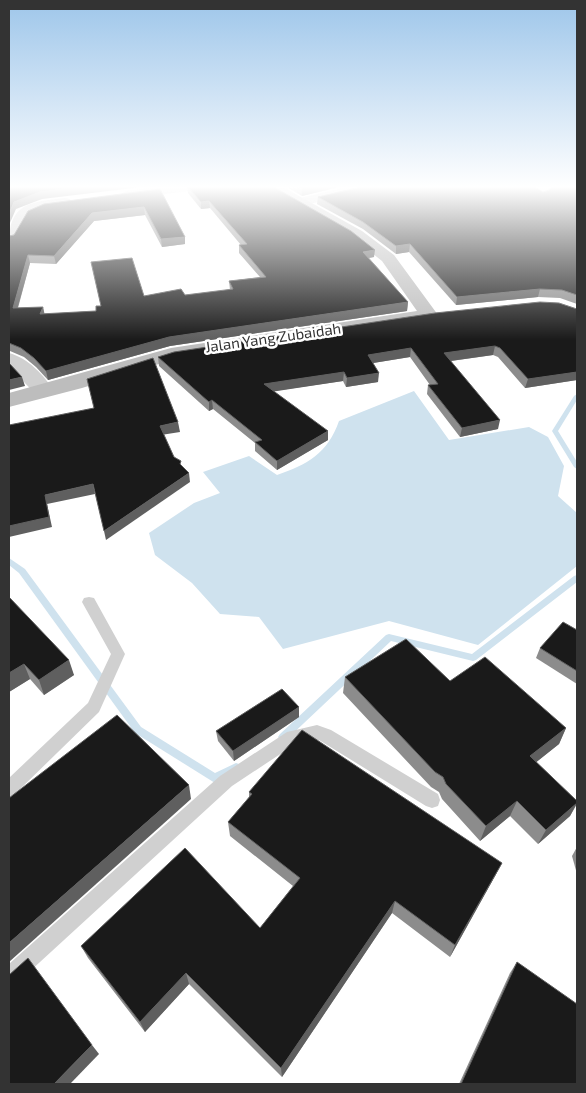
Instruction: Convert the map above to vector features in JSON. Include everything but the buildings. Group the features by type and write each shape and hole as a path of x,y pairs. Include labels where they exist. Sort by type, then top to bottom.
{"street":[{"name":"Jalan Yang Zubaidah","path":"9,400 171,354 437,314 415,293 388,258 362,238"},
{"path":"9,359 31,375 44,391"}],"lane":[{"path":"9,789 94,706 105,685 118,654 89,602"},
{"path":"9,977 226,781 293,737 317,732 326,735 432,800"}],"water":[{"path":"414,391 449,440 529,427 548,437 564,466 558,496 577,513 577,566 478,645 389,621 283,649 259,617 220,614 192,583 155,555 149,533 194,503 220,493 203,472 249,456 277,475 288,471 307,462 322,450 329,442 339,421"}],"waterway":[{"path":"577,396 555,431 577,467"},
{"path":"9,561 22,571 138,730 215,778 236,767"},
{"path":"283,737 389,637 473,658 577,578"}]}
